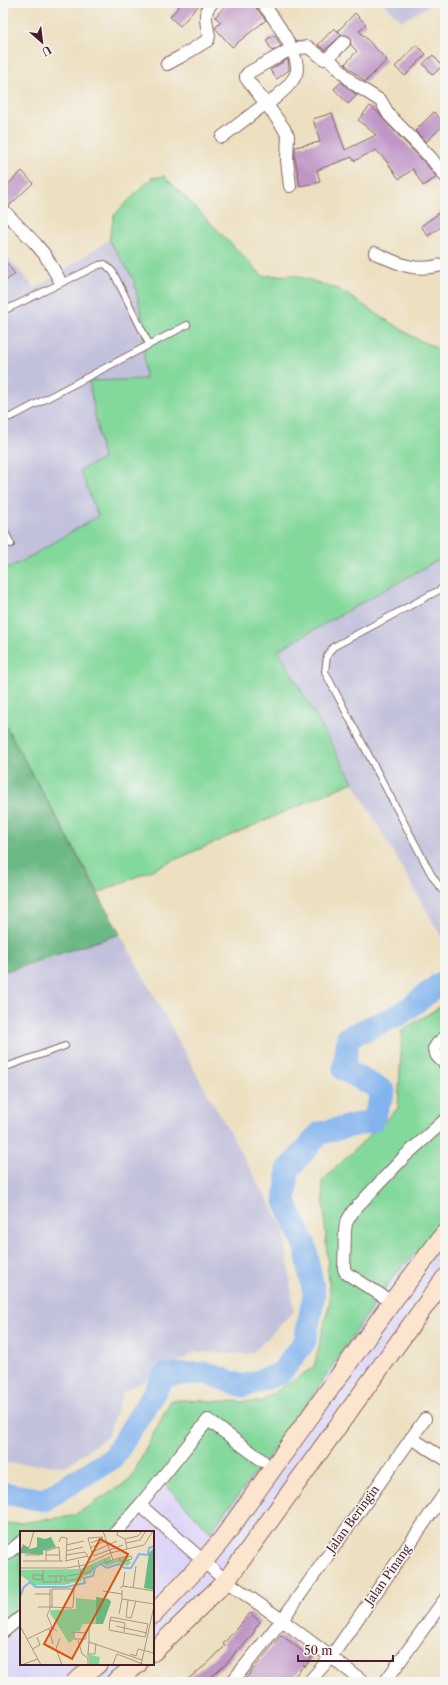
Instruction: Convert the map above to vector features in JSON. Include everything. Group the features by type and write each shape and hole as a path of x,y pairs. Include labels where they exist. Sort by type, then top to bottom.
{"main road":[{"path":"154,1614 206,1564 222,1538 392,1302 445,1233"},
{"path":"154,1651 223,1578 445,1278"},
{"path":"75,1682 97,1665"},
{"path":"115,1682 137,1665"}],"street":[{"path":"167,64 208,40 209,36 206,14 212,3"},
{"path":"222,137 282,91 297,73 298,68 296,59 291,48 262,3"},
{"path":"328,58 344,42"},
{"path":"290,186 287,160 288,136 246,76 291,48 308,47 322,58 328,58 354,84 381,101 389,115 431,158 445,176"},
{"path":"3,210 35,243 59,279"},
{"path":"375,254 400,265 421,269 445,264"},
{"path":"445,1037 434,1049 437,1056 445,1064"},
{"path":"392,1302 346,1273 344,1268 344,1230 346,1223 353,1211 405,1156 445,1120"},
{"name":"Jalan Beringin","path":"232,1682 282,1620 425,1419"},
{"path":"117,1531 140,1505 208,1420 263,1461"},
{"path":"411,1438 445,1459"},
{"name":"Jalan Pinang","path":"309,1682 331,1656 445,1493"},
{"path":"140,1505 223,1578 331,1656 364,1682"},
{"path":"3,1557 20,1543"},
{"path":"385,1682 445,1598"},
{"path":"3,1632 20,1619"}],"lane":[{"path":"3,311 99,265 105,264 113,272 149,344"},
{"path":"3,417 7,418 15,415 187,325"},
{"path":"3,528 11,544"},
{"path":"445,587 333,647 327,656 325,672 431,874 441,889 445,890"},
{"path":"3,1068 65,1046"}],"shaded area":[{"path":"383,3 433,3 402,21"},
{"path":"109,240 134,280 143,322 145,379 89,382 103,459 80,470 98,516 23,561 3,570 3,252 35,289"},
{"path":"445,556 445,943 278,650"},
{"path":"120,934 284,1229 294,1311 252,1354 196,1352 123,1392 108,1436 66,1466 3,1463 3,972"},
{"path":"445,1222 445,1300 439,1295 154,1658 154,1531 114,1531 162,1481 210,1532 294,1423 391,1279"},
{"path":"20,1616 20,1665 147,1665 127,1682 3,1682 3,1629"}],"green space":[{"path":"164,176 263,276 294,275 338,289 415,338 445,352 445,556 278,650 353,782 99,893 3,721 3,570 23,561 98,516 80,470 103,459 89,381 145,379 143,322 134,280 109,240 114,215 151,178"},
{"path":"3,721 120,934 3,972"},
{"path":"445,1004 445,1222 391,1279 294,1423 210,1532 162,1481 114,1531 20,1531 20,1616 3,1629 3,1525 73,1516 130,1480 171,1400 260,1402 314,1367 330,1300 322,1181 398,1108 402,1030"}],"building":[{"path":"182,3 201,3 180,26 170,17"},
{"path":"228,3 255,3 256,8 266,20 232,47 215,28 221,22 215,17"},
{"path":"355,13 366,24 359,31 387,60 365,82 345,64 357,51 351,45 350,37 342,35 338,31"},
{"path":"334,28 342,35 325,50 318,45"},
{"path":"275,35 281,46 272,51 266,40"},
{"path":"416,45 426,54 405,76 395,67"},
{"path":"433,55 442,66 433,75 423,64"},
{"path":"288,59 289,70 277,79 270,70"},
{"path":"341,82 357,95 348,104 334,89"},
{"path":"370,106 380,114 437,177 423,186 413,169 399,179 376,150 354,161 352,157 317,170 320,182 300,186 295,158 295,147 320,142 313,119 332,113 345,150 376,135 358,120"},
{"path":"434,112 445,124 426,142 415,131"},
{"path":"22,171 33,183 9,206 3,203 3,189"},
{"path":"445,209 445,224 428,236 421,226"},
{"path":"3,258 15,274 3,283"},
{"path":"250,1613 260,1622 241,1649 239,1647 229,1661 206,1682 184,1682 207,1664 225,1646 223,1644"},
{"path":"281,1635 312,1658 305,1667 304,1665 290,1682 243,1682"}],"waterway":[{"path":"3,1493 44,1500 113,1458 165,1375 206,1373 243,1386 280,1374 305,1341 314,1295 305,1245 285,1202 288,1170 320,1133 372,1121 384,1091 344,1070 348,1037 401,1014 445,980"}]}
